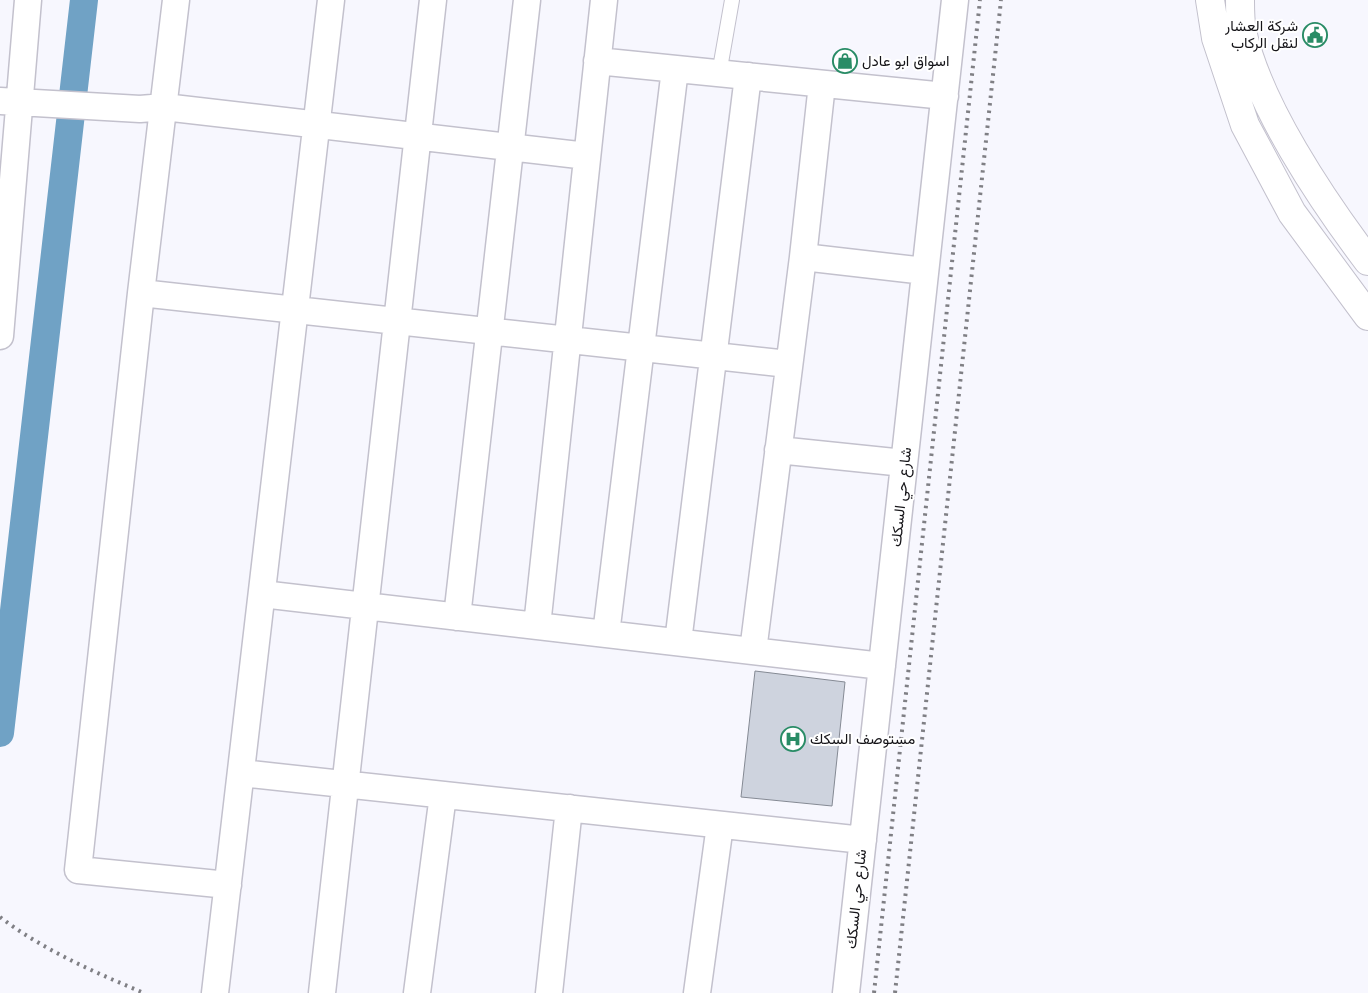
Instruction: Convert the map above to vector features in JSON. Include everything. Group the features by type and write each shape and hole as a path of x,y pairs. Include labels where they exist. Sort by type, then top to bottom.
{"main road":[{"path":"1210,0 1216,38 1245,125 1292,213 1368,316"},
{"path":"1240,0 1242,30 1260,85 1292,148 1344,229 1368,261"}],"street":[{"path":"0,336 28,0"},
{"path":"176,0 152,108 141,293 78,870 228,885"},
{"path":"215,993 331,0"},
{"path":"322,993 433,0"},
{"path":"458,617 527,0"},
{"path":"537,626 604,0"},
{"name":"شارع حي السكك","path":"846,993 955,0"},
{"path":"597,61 945,96"},
{"path":"606,634 675,69"},
{"path":"678,642 748,76"},
{"path":"753,651 803,257 822,84"},
{"path":"20,102 152,108 587,156"},
{"path":"803,257 926,271"},
{"path":"141,293 788,364"},
{"path":"778,450 904,463"},
{"path":"262,594 882,666"},
{"path":"241,773 863,840"},
{"path":"417,993 442,795"},
{"path":"549,993 569,808"},
{"path":"697,993 720,825"}],"lane":[{"path":"719,74 732,0"}],"building":[{"name":"مستوصف السكك","path":"755,671 845,682 832,806 741,797"}],"waterway":[{"path":"0,733 84,0"}],"railway":[{"path":"874,993 980,0"},
{"path":"895,993 1001,0"},
{"path":"0,917 51,950 144,993"}],"place":[{"name":"شركة العشار لنقل الركاب","path":"1315,35"},
{"name":"اسواق ابو عادل","path":"845,61"},
{"name":"مستوصف السكك","path":"793,739"}]}
